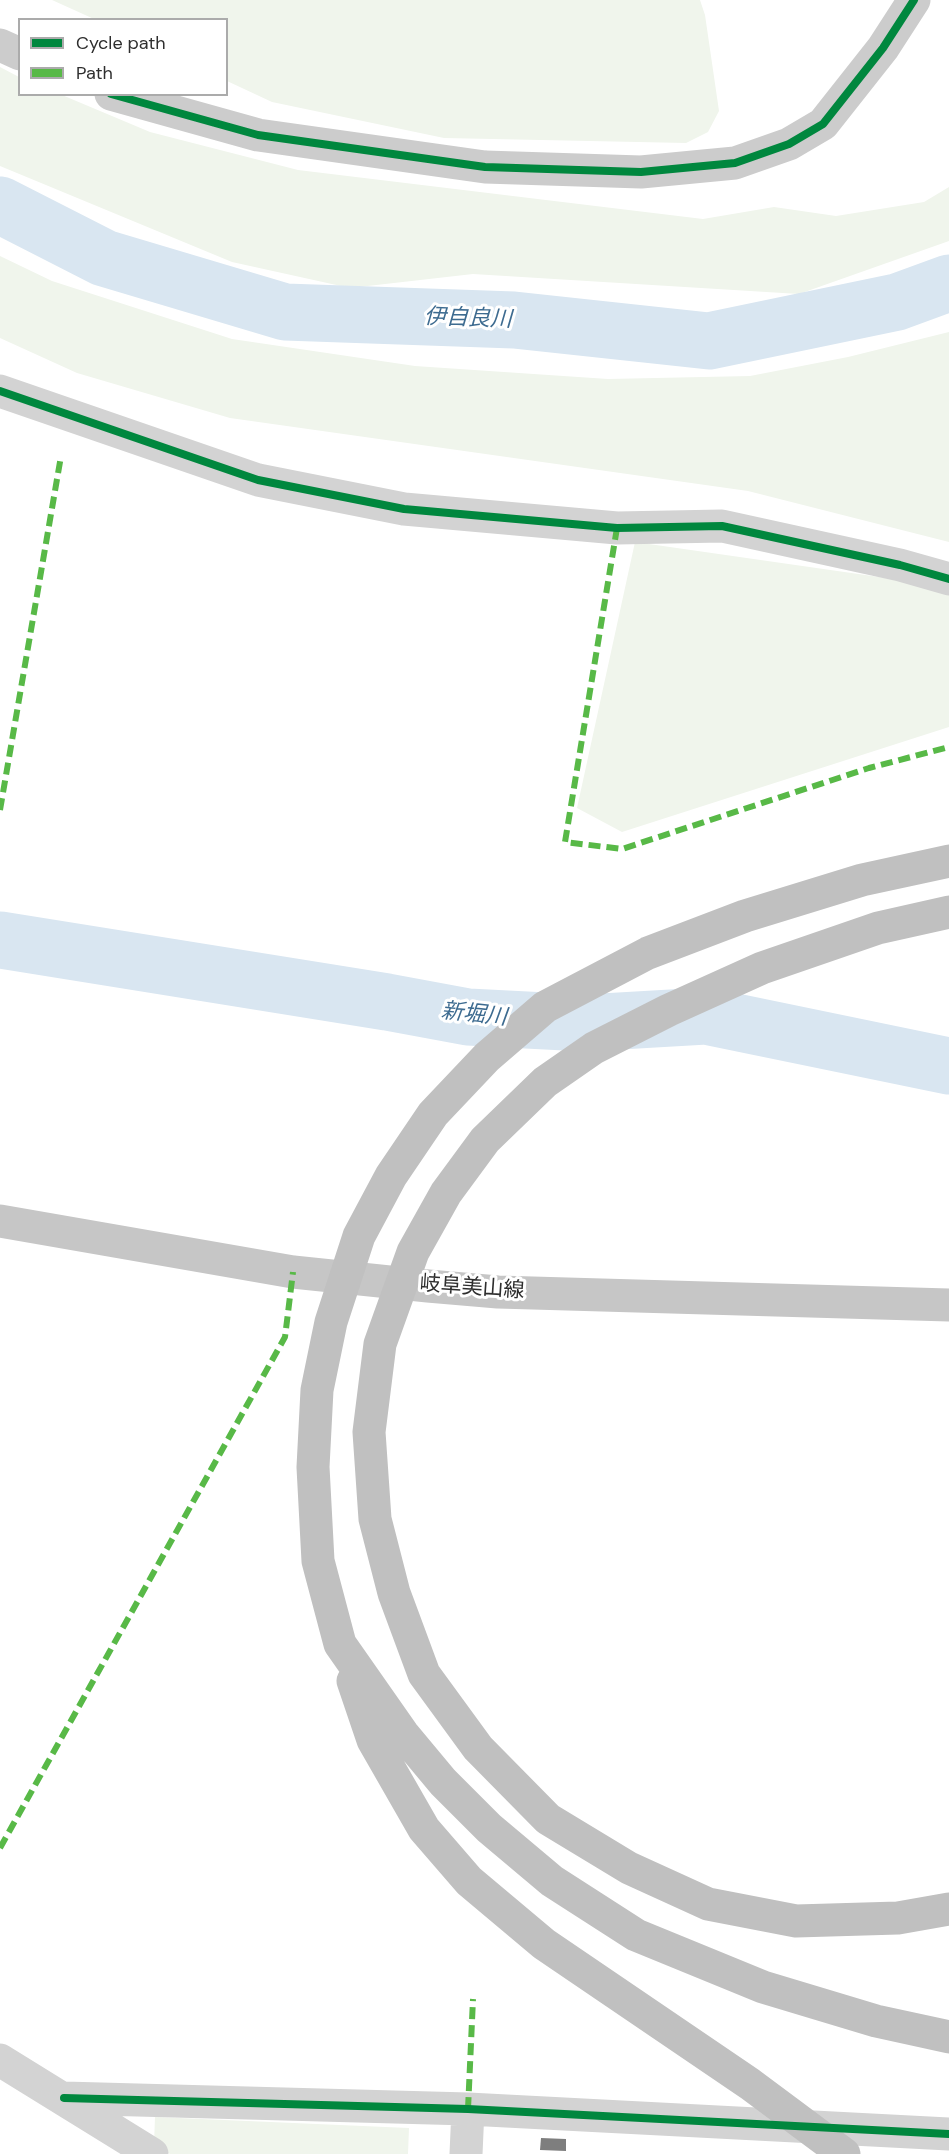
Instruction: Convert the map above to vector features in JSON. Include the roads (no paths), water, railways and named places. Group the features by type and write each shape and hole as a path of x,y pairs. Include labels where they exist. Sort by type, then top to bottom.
{"highway":[{"path":"844,2154 750,2084 544,1944 469,1881 424,1829 373,1740 340,1644 318,1561 313,1467 318,1390 331,1322 359,1236 391,1176 433,1114 487,1057 545,1008 648,953 745,916 851,883 949,861"},
{"path":"949,912 878,928 762,968 669,1010 594,1048 545,1082 485,1140 446,1193 413,1252 380,1344 369,1432 375,1519 394,1593 424,1674 478,1748 548,1819 629,1869 708,1904 796,1922 898,1918 949,1910"},
{"path":"340,1644 403,1734 443,1782 489,1828 552,1881 636,1935 763,1987 876,2022 949,2037"}],"main road":[{"name":"岐阜美山線","path":"0,1221 293,1272 428,1286 498,1292 949,1305"}],"street":[{"path":"118,96 258,135 485,166 641,172 735,163 789,144 823,124 883,48 914,0"},
{"path":"0,45 18,53"},
{"path":"0,391 258,480 404,509 617,528 722,526 900,565 949,579"},
{"path":"0,2061 64,2098 152,2154"},
{"path":"64,2098 468,2109 815,2141 949,2134"},
{"path":"466,2154 468,2109"}],"waterway":[{"name":"伊自良川","path":"0,205 104,258 285,312 514,320 709,341 897,302 949,283"},
{"name":"新堀川","path":"0,940 468,1017 585,1023 706,1016 949,1066"}]}
